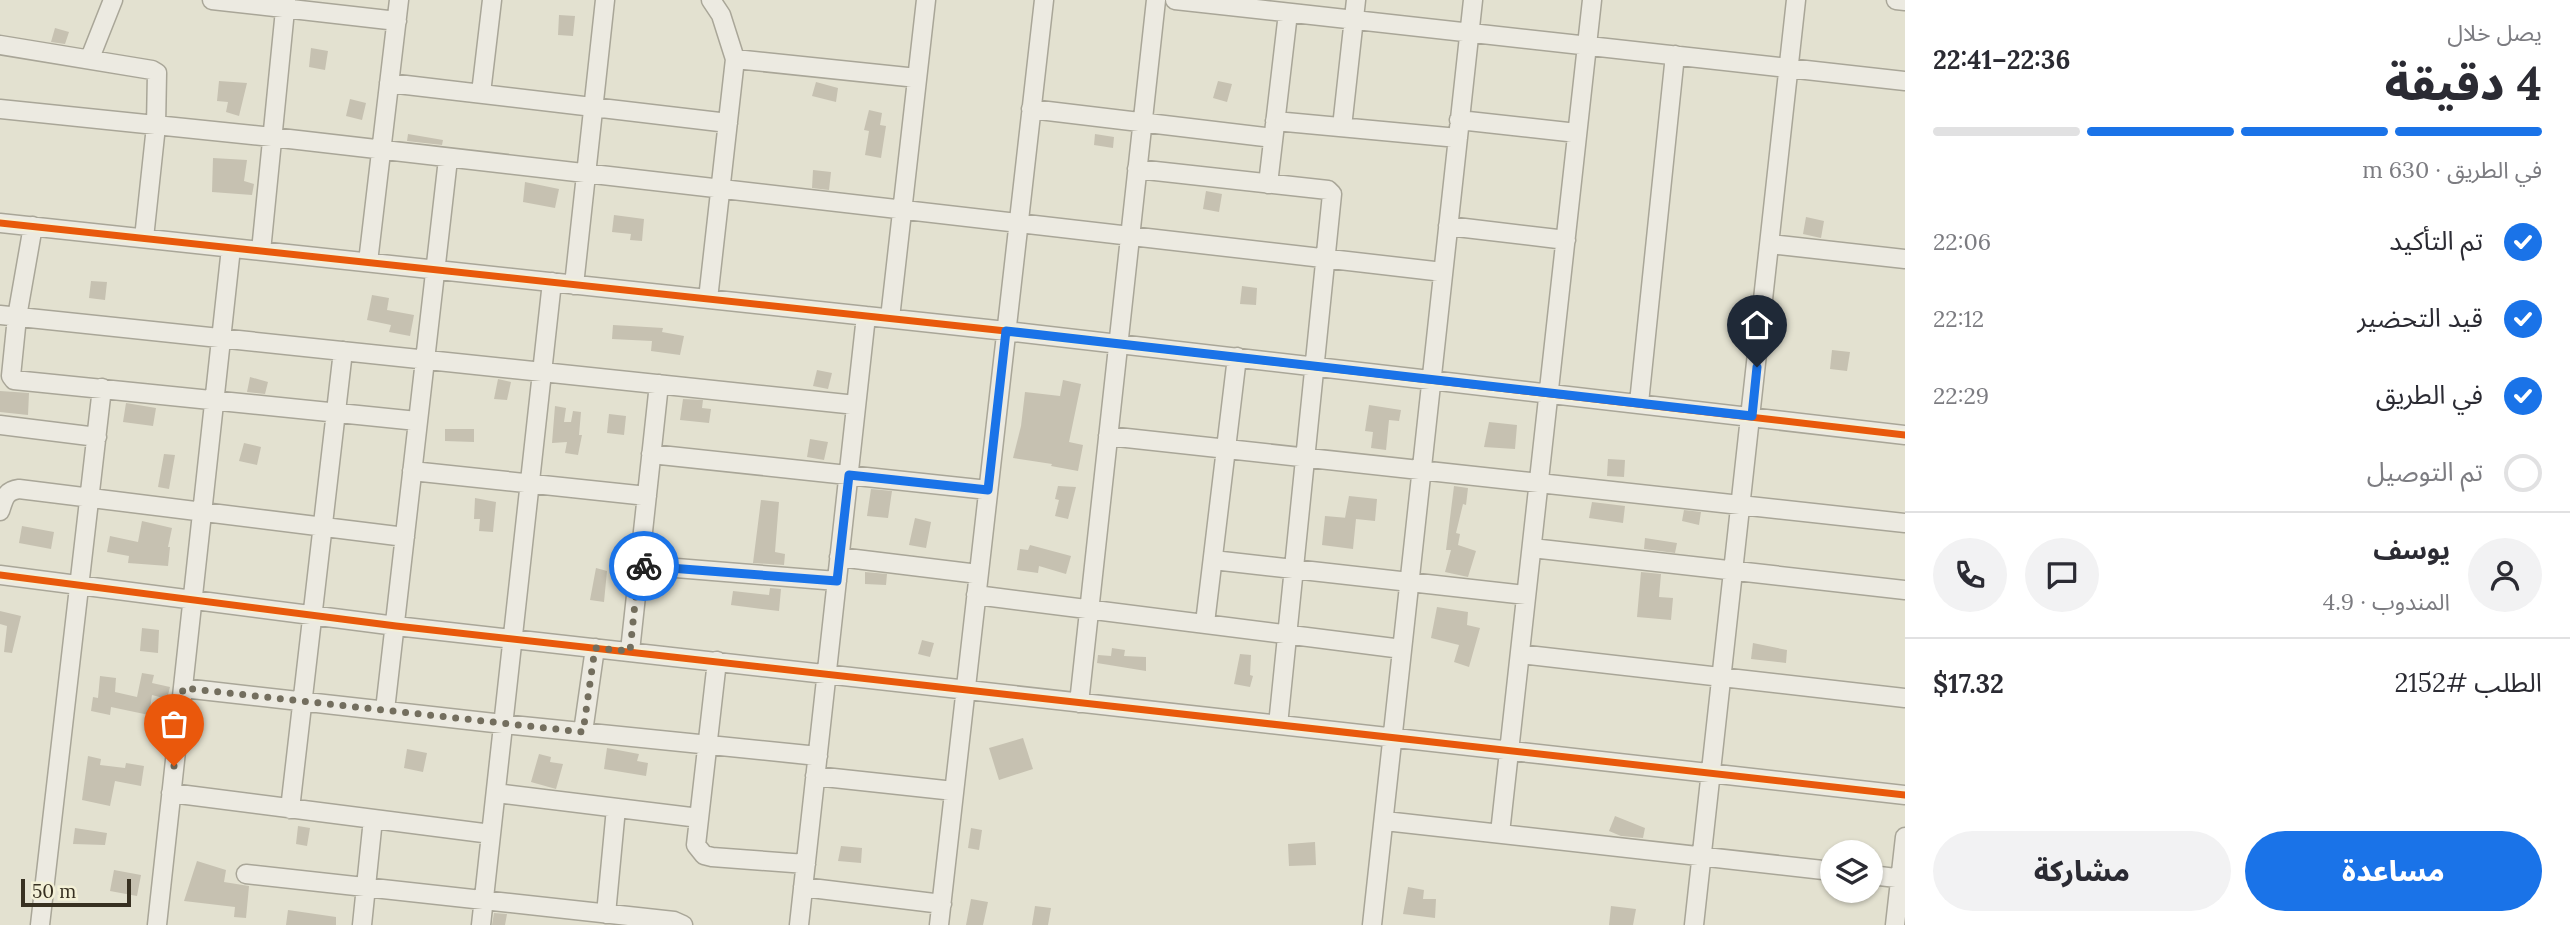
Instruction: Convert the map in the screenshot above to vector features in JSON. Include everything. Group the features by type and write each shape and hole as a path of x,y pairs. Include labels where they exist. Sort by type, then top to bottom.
{"street":[{"path":"90,58 113,0"},
{"path":"212,0 286,3 397,21"},
{"path":"368,262 399,0"},
{"path":"481,93 492,0"},
{"path":"574,285 605,0"},
{"path":"708,299 735,59 721,15 712,0"},
{"path":"890,318 926,0"},
{"path":"939,925 1044,0"},
{"path":"1079,703 1156,0"},
{"path":"1175,0 1905,81"},
{"path":"1342,127 1356,0"},
{"path":"1372,925 1473,0"},
{"path":"1500,833 1592,0"},
{"path":"1694,925 1796,0"},
{"path":"1896,0 1905,1"},
{"path":"261,251 286,3"},
{"path":"1268,184 1288,13"},
{"path":"0,45 152,69 157,73 156,126 144,239"},
{"path":"1639,403 1675,55"},
{"path":"735,59 917,78"},
{"path":"389,83 728,123"},
{"path":"0,109 272,137 1443,272"},
{"path":"1031,109 1142,122 1274,129 1342,127 1577,133"},
{"path":"385,710 448,159"},
{"path":"1137,169 1328,190 1332,194 1278,725"},
{"path":"0,223 890,318 1905,435"},
{"path":"33,226 9,316 12,379 417,421"},
{"path":"1448,226 1566,240"},
{"path":"1770,244 1905,259"},
{"path":"157,925 231,247"},
{"path":"481,925 552,282"},
{"path":"9,316 856,405"},
{"path":"799,925 866,316"},
{"path":"290,808 343,351"},
{"path":"1205,623 1237,357"},
{"path":"630,651 659,384"},
{"path":"40,925 102,388"},
{"path":"0,425 97,437"},
{"path":"1108,436 1905,523"},
{"path":"651,454 988,490"},
{"path":"412,471 647,496"},
{"path":"0,511 5,495 11,490 19,489 405,537"},
{"path":"1532,548 1905,590"},
{"path":"839,556 978,574"},
{"path":"1213,560 1525,595"},
{"path":"639,565 837,581"},
{"path":"0,575 396,626 1905,795"},
{"path":"976,595 1402,649"},
{"path":"583,732 595,648"},
{"path":"1520,654 1905,698"},
{"path":"717,662 696,845 704,855 806,864"},
{"path":"183,688 817,756"},
{"path":"815,776 954,791"},
{"path":"171,793 491,834"},
{"path":"496,793 699,818"},
{"path":"606,914 616,808"},
{"path":"362,925 373,819"},
{"path":"1385,821 1820,870"},
{"path":"1895,925 1903,878 1905,837"},
{"path":"246,874 674,921 683,925"},
{"path":"1883,876 1903,878"},
{"path":"803,887 942,904"}],"building":[{"path":"559,15 575,16 573,36 558,35"},
{"path":"55,28 69,32 65,44 51,42"},
{"path":"311,48 328,51 325,70 309,67"},
{"path":"219,81 247,83 239,116 226,112 228,102 217,101"},
{"path":"1218,81 1232,84 1227,102 1213,98"},
{"path":"816,82 838,88 836,102 812,96"},
{"path":"350,99 366,103 362,120 346,116"},
{"path":"869,110 882,113 880,125 886,126 881,158 865,155 869,131 864,130"},
{"path":"408,134 443,140 442,145 407,141"},
{"path":"1095,134 1114,137 1113,148 1094,145"},
{"path":"213,158 247,160 244,181 254,184 252,195 212,192"},
{"path":"813,170 831,172 829,190 812,188"},
{"path":"525,182 559,189 555,208 523,202"},
{"path":"1206,191 1222,194 1219,212 1203,209"},
{"path":"614,215 644,219 642,241 630,240 631,234 612,232"},
{"path":"1806,217 1824,221 1821,238 1803,234"},
{"path":"91,281 107,282 105,300 89,298"},
{"path":"1242,286 1257,288 1256,305 1240,304"},
{"path":"372,295 389,298 387,310 414,315 410,336 389,332 391,325 367,320"},
{"path":"613,325 663,328 662,332 684,336 680,355 651,351 652,341 612,339"},
{"path":"1832,350 1850,352 1847,371 1830,369"},
{"path":"817,370 832,373 828,389 813,386"},
{"path":"250,377 268,382 265,394 247,392"},
{"path":"498,379 511,382 507,400 494,399"},
{"path":"1063,380 1081,384 1069,442 1083,445 1078,471 1013,458 1021,426 1025,392 1060,396"},
{"path":"0,391 29,393 28,415 0,412"},
{"path":"683,399 703,400 702,408 711,409 709,423 680,420"},
{"path":"126,403 156,408 153,426 123,422"},
{"path":"1369,405 1401,410 1399,421 1389,420 1386,450 1371,448 1373,432 1365,431"},
{"path":"555,406 566,408 564,422 571,422 573,411 581,412 579,435 582,435 578,455 565,453 567,442 552,443"},
{"path":"609,414 626,416 624,435 607,433"},
{"path":"1489,422 1517,425 1515,449 1484,447"},
{"path":"445,429 474,429 474,442 445,441"},
{"path":"810,439 828,442 824,460 807,457"},
{"path":"244,443 261,447 257,465 239,461"},
{"path":"164,454 175,455 169,489 158,487"},
{"path":"1608,459 1625,460 1624,477 1607,476"},
{"path":"1058,486 1076,487 1068,519 1055,516 1059,500 1055,499"},
{"path":"1454,486 1468,488 1466,505 1463,504 1456,533 1460,534 1458,545 1476,551 1468,577 1445,572 1451,550 1446,550"},
{"path":"871,489 892,491 888,518 867,516"},
{"path":"1349,496 1377,499 1375,521 1356,519 1353,549 1322,545 1325,516 1345,518"},
{"path":"475,498 496,502 493,532 479,531 480,519 474,519"},
{"path":"761,500 779,502 775,552 785,554 784,565 753,563"},
{"path":"1592,502 1625,506 1623,523 1589,518"},
{"path":"1684,510 1701,512 1699,525 1682,521"},
{"path":"915,518 931,522 926,548 909,545"},
{"path":"142,521 172,528 168,566 128,563 129,556 107,552 110,536 138,542"},
{"path":"22,526 54,532 51,549 19,543"},
{"path":"1645,538 1677,543 1675,553 1644,549"},
{"path":"1030,545 1071,556 1066,574 1039,566 1038,573 1017,570 1020,549 1028,550"},
{"path":"596,568 607,571 604,602 590,600"},
{"path":"865,572 887,574 886,585 865,584"},
{"path":"1641,572 1661,574 1659,597 1673,598 1671,620 1637,617"},
{"path":"770,588 781,589 779,611 731,605 733,591 769,595"},
{"path":"1437,607 1468,612 1467,625 1480,628 1469,667 1454,662 1459,645 1431,638"},
{"path":"0,611 21,616 12,653 4,652 7,626 0,624"},
{"path":"142,628 159,630 158,653 140,651"},
{"path":"922,640 934,643 930,657 918,654"},
{"path":"1753,643 1787,650 1786,663 1751,659"},
{"path":"1112,648 1125,650 1124,656 1146,657 1146,671 1097,663 1098,655 1111,656"},
{"path":"1240,654 1251,655 1250,675 1253,676 1250,687 1234,684"},
{"path":"142,673 154,675 152,683 170,687 167,699 152,695 149,715 111,707 110,715 91,711 93,697 98,698 100,676 116,678 115,692 137,697"},
{"path":"1023,738 1033,769 999,780 989,748"},
{"path":"607,748 639,754 637,761 648,763 646,776 604,769"},
{"path":"407,749 427,753 423,772 404,768"},
{"path":"539,754 551,757 550,762 563,764 556,789 531,782"},
{"path":"88,756 101,759 100,765 125,768 126,763 144,766 141,786 115,781 110,806 82,800"},
{"path":"1615,816 1645,828 1643,838 1621,836 1609,831"},
{"path":"298,826 310,828 307,846 296,844"},
{"path":"75,828 107,833 105,845 73,844"},
{"path":"971,828 982,830 979,850 968,848"},
{"path":"1315,842 1316,865 1289,866 1288,844"},
{"path":"841,846 862,848 861,863 838,861"},
{"path":"197,861 226,870 224,882 249,886 246,918 234,917 235,907 184,901"},
{"path":"114,870 141,875 137,896 110,891"},
{"path":"1408,887 1424,890 1423,899 1436,899 1435,918 1403,914"},
{"path":"971,899 988,902 983,925 966,925"},
{"path":"1035,906 1051,908 1048,925 1032,925"},
{"path":"1611,906 1636,909 1633,925 1609,925"},
{"path":"288,910 336,917 336,925 286,925"},
{"path":"494,913 507,914 505,925 492,925"}],"cycle path":[{"path":"0,223 1006,331 1905,435"},
{"path":"0,575 396,626 1905,795"}],"way so far":[{"path":"174,766 183,688 583,732 595,648 630,651 639,565 644,566"}],"route":[{"path":"644,566 837,581 849,475 988,490 1006,331 1752,416 1757,367"}]}
